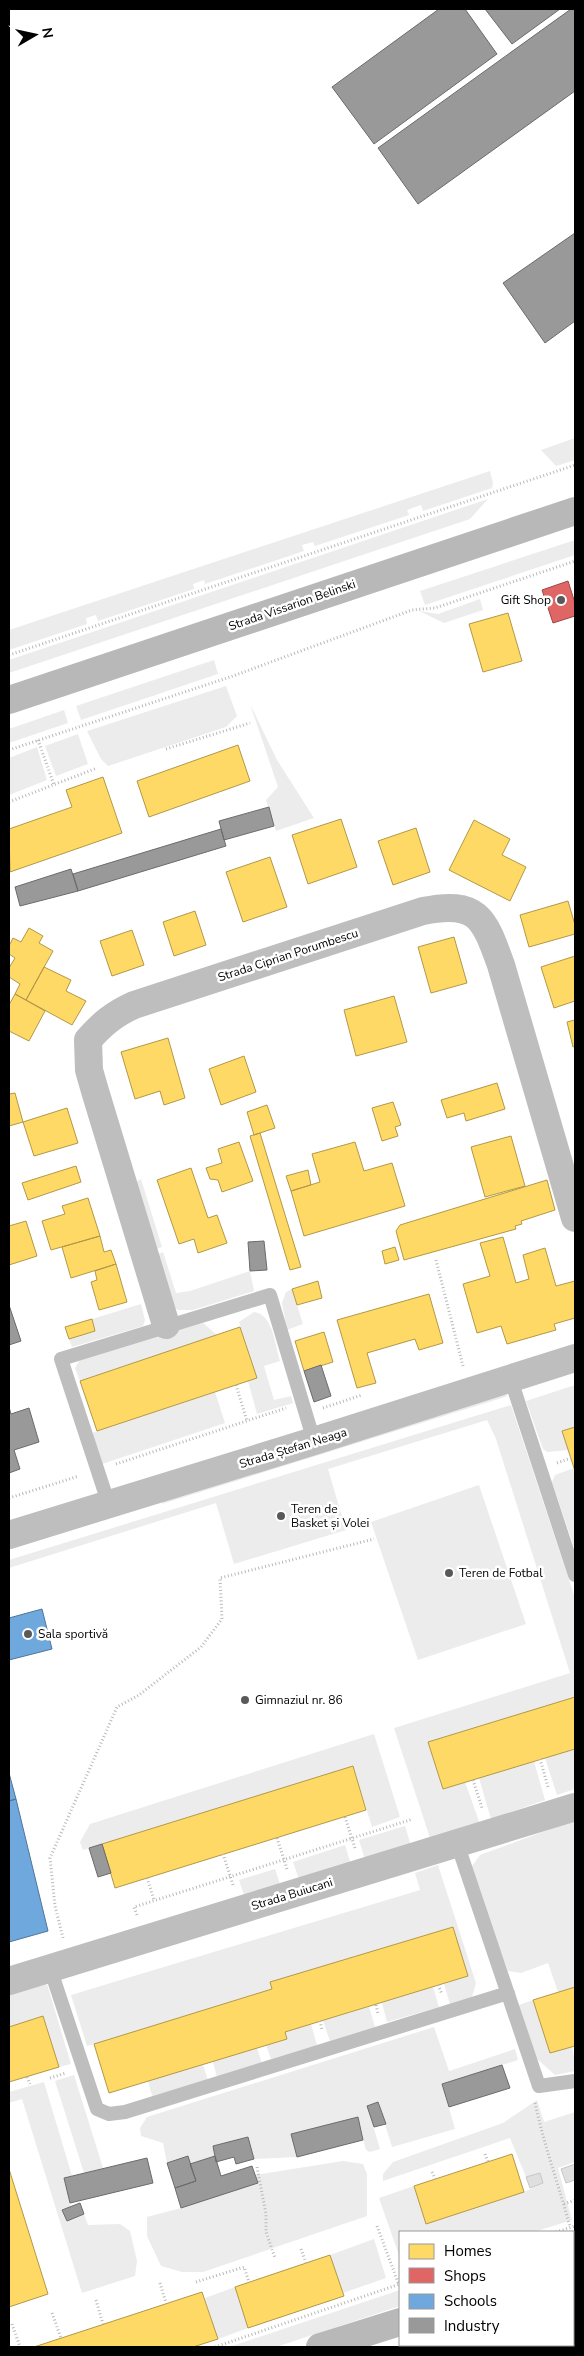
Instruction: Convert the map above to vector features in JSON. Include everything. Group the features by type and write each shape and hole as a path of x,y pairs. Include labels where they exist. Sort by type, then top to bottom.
{"main road":[{"name":"Strada Vissarion Belinski","path":"9,700 575,511"},
{"path":"320,2347 399,2322"}],"street":[{"name":"Strada Ciprian Porumbescu","path":"166,1325 89,1070 88,1040 101,1025 117,1013 134,1006 423,911 442,907 460,908 474,912 485,926 501,965 575,1218"},
{"name":"Strada Ștefan Neaga","path":"9,1535 109,1506 511,1380 575,1358"},
{"name":"Strada Buiucani","path":"9,1981 575,1807"}],"lane":[{"path":"109,1506 61,1359 166,1325 270,1295 314,1441"},
{"path":"511,1380 575,1576"},
{"path":"457,1844 539,2086 575,2081"},
{"path":"60,1965 97,2109 109,2114 125,2112 508,1993"}],"path":[{"path":"9,655 575,465"},
{"path":"9,750 233,676 412,610 435,608 575,561"},
{"path":"166,749 250,723"},
{"path":"38,740 54,785"},
{"path":"9,802 97,768"},
{"path":"436,1260 470,1392"},
{"path":"236,1385 247,1421"},
{"path":"9,1498 303,1402"},
{"path":"60,1965 50,1858 117,1707 139,1695 201,1647 222,1619 220,1578 374,1538"},
{"path":"540,1759 550,1792"},
{"path":"473,1780 484,1815"},
{"path":"345,1817 352,1838"},
{"path":"134,1906 413,1819"},
{"path":"276,1838 284,1859"},
{"path":"223,1854 230,1876"},
{"path":"147,1878 154,1900"},
{"path":"27,2077 30,2084"},
{"path":"533,2098 537,2120 555,2169 570,2227"},
{"path":"485,2154 488,2162"},
{"path":"257,2168 266,2214 266,2232 275,2258"},
{"path":"432,2172 436,2180"},
{"path":"564,2204 575,2200"},
{"path":"377,2226 399,2282"},
{"path":"559,2231 575,2226"},
{"path":"301,2249 306,2264"},
{"path":"196,2282 244,2268 249,2282"},
{"path":"160,2283 166,2303"},
{"path":"215,2347 399,2285"},
{"path":"96,2300 104,2324"},
{"path":"52,2313 61,2338"},
{"path":"12,2324 20,2347"}],"shaded area":[{"path":"575,438 575,460 556,466 541,450"},
{"path":"490,471 493,483 492,488 423,511 421,505 407,510 409,515 315,546 313,542 302,545 304,551 205,584 204,580 193,584 194,589 98,621 96,615 86,618 87,624 9,650 9,630"},
{"path":"488,499 470,519 9,673 9,660"},
{"path":"575,540 575,555 425,605 420,591"},
{"path":"480,599 483,610 444,623 419,611 438,614"},
{"path":"214,660 218,674 81,720 76,706"},
{"path":"226,686 237,716 226,727 108,766 101,759 87,731"},
{"path":"250,704 277,760 314,818 276,831 266,800 278,787"},
{"path":"64,710 68,723 9,743 9,729"},
{"path":"78,734 88,764 56,776 45,746"},
{"path":"37,747 47,780 9,795 9,758"},
{"path":"141,1179 162,1247 154,1250 136,1182"},
{"path":"163,1252 176,1293 190,1291 250,1271 254,1291 193,1310 178,1310 171,1305 156,1255"},
{"path":"292,1289 303,1324 287,1330 282,1303 286,1292"},
{"path":"141,1304 145,1320 143,1326 72,1347 69,1339 95,1331 92,1319"},
{"path":"254,1312 265,1318 269,1324 280,1361 264,1366 274,1400 291,1396 293,1403 257,1414 248,1381 257,1378 239,1322"},
{"path":"203,1323 217,1335 80,1381 75,1368 81,1358"},
{"path":"575,1385 575,1427 563,1431 568,1450 547,1452 543,1449 526,1401"},
{"path":"215,1392 225,1423 102,1464 92,1433"},
{"path":"504,1392 507,1396 505,1397 162,1504 163,1500"},
{"path":"511,1405 575,1598 575,1697 429,1742 443,1789 465,1782 480,1824 431,1841 394,1728 570,1673 496,1439 487,1420 328,1469 346,1530 234,1564 216,1503 9,1568 9,1560"},
{"path":"574,1468 575,1550 552,1482 555,1475"},
{"name":"Teren de Fotbal","path":"479,1485 526,1624 418,1660 371,1522"},
{"path":"374,1734 400,1817 372,1827 353,1766 83,1850 80,1842 90,1824"},
{"path":"575,1749 575,1789 557,1795 545,1758"},
{"path":"534,1761 545,1800 491,1819 479,1778"},
{"path":"575,1820 575,1987 558,1992 548,1963 521,1973 508,1971 470,1869 480,1855"},
{"path":"405,1826 412,1849 366,1863 359,1840"},
{"path":"345,1845 351,1865 300,1882 293,1862"},
{"path":"438,1865 476,1983 472,1997 450,2004 444,1984 468,1976 452,1927 270,1982 272,1989 87,2046 71,1995 420,1890 415,1873"},
{"path":"275,1869 281,1887 245,1898 239,1880"},
{"path":"47,1984 71,2064 59,2067 43,2016 9,2027 9,1995"},
{"path":"433,1987 439,2007 387,2022 382,2003"},
{"path":"533,2000 550,2053 572,2047 575,2071 555,2075 536,2058 519,2005"},
{"path":"369,2007 375,2027 330,2041 323,2021"},
{"path":"311,2024 317,2045 271,2059 266,2045 287,2039 285,2032"},
{"path":"434,2027 449,2071 515,2049 518,2060 442,2084 455,2129 392,2147 378,2102 367,2106 380,2149 370,2152 366,2150 357,2117 291,2134 297,2157 254,2159 248,2137 213,2146 215,2156 190,2164 188,2156 167,2163 163,2143 141,2136 140,2128 147,2117"},
{"path":"257,2048 262,2063 217,2077 213,2062"},
{"path":"203,2065 208,2080 152,2096 148,2081"},
{"path":"74,2075 103,2168 84,2173 55,2081"},
{"path":"44,2082 72,2176 64,2178 71,2207 62,2209 67,2221 84,2214 88,2225 120,2224 130,2231 137,2261 135,2276 82,2293 22,2099 9,2103 9,2092"},
{"path":"537,2100 544,2122 575,2112 575,2162 558,2168 572,2220 537,2231 399,2231 399,2255 379,2198 414,2186 426,2224 524,2192 543,2183 540,2173 526,2177 510,2138 383,2181 383,2174 393,2162 503,2123"},
{"path":"343,2161 363,2164 367,2174 367,2216 203,2272 182,2272 161,2266 147,2236 147,2217 181,2208 255,2175"},
{"path":"374,2239 386,2278 343,2293 330,2255"},
{"path":"235,2287 248,2328 218,2339 205,2298"},
{"path":"399,2290 399,2306 276,2347 229,2347"},
{"path":"574,2298 575,2347 421,2347 574,2346"}],"building: Homes":[{"path":"508,613 522,661 483,672 469,624"},
{"path":"238,745 250,781 149,817 137,781"},
{"path":"103,777 122,833 10,872 9,829 72,807 66,790"},
{"path":"341,819 357,867 308,884 292,835"},
{"path":"474,820 510,839 502,855 526,867 510,901 449,870"},
{"path":"416,828 430,872 393,885 378,841"},
{"path":"270,857 287,907 243,922 226,872"},
{"path":"568,901 575,925 575,934 529,947 520,915"},
{"path":"195,911 206,945 174,956 163,922"},
{"path":"29,928 43,936 39,943 53,951 26,1000 15,994 20,984 9,977 9,968 15,958 9,954 9,946 13,938 21,942"},
{"path":"132,930 144,965 112,976 100,941"},
{"path":"454,937 467,983 431,993 418,947"},
{"path":"575,956 575,1001 554,1008 541,967"},
{"path":"44,967 71,980 66,991 86,1001 72,1025 26,1000"},
{"path":"15,994 45,1011 29,1041 9,1031 9,1005"},
{"path":"394,996 407,1042 356,1056 344,1010"},
{"path":"575,1020 575,1046 573,1047 567,1022"},
{"path":"168,1038 185,1098 164,1105 160,1091 135,1099 121,1052"},
{"path":"244,1056 256,1092 221,1105 209,1069"},
{"path":"497,1083 505,1109 466,1121 464,1113 447,1118 441,1100"},
{"path":"15,1093 23,1122 9,1126 9,1094"},
{"path":"393,1102 401,1125 395,1127 398,1136 382,1141 372,1108"},
{"path":"267,1105 275,1128 254,1135 247,1112"},
{"path":"67,1108 78,1143 34,1156 23,1122"},
{"path":"260,1133 301,1267 290,1270 250,1136"},
{"path":"511,1136 525,1186 485,1197 471,1147"},
{"path":"239,1142 253,1181 222,1192 218,1180 210,1179 206,1168 222,1163 218,1149"},
{"path":"355,1142 364,1171 392,1163 405,1206 304,1236 291,1191 320,1182 312,1154"},
{"path":"76,1166 81,1182 28,1200 22,1183"},
{"path":"191,1168 208,1218 217,1215 227,1243 198,1253 194,1239 179,1244 157,1180"},
{"path":"308,1170 311,1185 291,1191 286,1176"},
{"path":"547,1180 555,1210 521,1221 522,1224 515,1226 516,1229 404,1260 396,1231 400,1225"},
{"path":"88,1198 100,1236 51,1250 42,1221 65,1214 62,1206"},
{"path":"26,1221 37,1256 9,1265 9,1226"},
{"path":"100,1236 104,1252 111,1250 116,1264 71,1278 62,1247"},
{"path":"503,1237 516,1283 529,1279 523,1255 545,1248 556,1286 575,1281 575,1318 554,1324 556,1330 507,1344 501,1326 477,1333 463,1284 490,1276 480,1243"},
{"path":"395,1247 399,1260 385,1264 382,1251"},
{"path":"116,1264 127,1302 99,1310 91,1282 97,1280 95,1271"},
{"path":"318,1281 322,1298 297,1305 292,1289"},
{"path":"429,1294 443,1343 419,1350 415,1339 367,1353 376,1383 357,1388 337,1320"},
{"path":"92,1319 95,1331 69,1339 65,1327"},
{"path":"240,1327 257,1378 97,1431 80,1381"},
{"path":"324,1332 333,1362 304,1371 295,1341"},
{"path":"575,1427 575,1471 562,1431"},
{"path":"575,1697 575,1749 443,1789 428,1742"},
{"path":"353,1766 366,1810 115,1888 102,1844"},
{"path":"453,1927 468,1976 285,2032 287,2039 109,2093 94,2044 272,1989 270,1982"},
{"path":"575,1987 575,2046 550,2053 533,2000"},
{"path":"43,2016 59,2067 9,2082 9,2027"},
{"path":"512,2154 524,2192 426,2224 414,2186"},
{"path":"9,2169 48,2294 9,2307"},
{"path":"330,2255 344,2296 248,2328 235,2287"},
{"path":"202,2292 218,2339 193,2347 34,2347"}],"building: Shops":[{"path":"568,581 575,603 575,616 553,623 542,590"}],"building: Schools":[{"name":"Sala sportivă","path":"42,1609 52,1649 9,1660 9,1618"},
{"path":"9,1773 16,1799 9,1801"},
{"path":"16,1799 48,1931 9,1942 9,1801"}],"building: Industry":[{"path":"439,9 465,9 497,54 374,144 332,87"},
{"path":"485,9 560,9 512,44"},
{"path":"571,9 575,9 575,91 418,204 378,148"},
{"path":"575,233 575,321 545,343 503,283"},
{"path":"269,807 274,826 224,840 219,821"},
{"path":"221,829 226,846 78,891 73,874"},
{"path":"71,869 78,891 20,906 15,887"},
{"path":"264,1241 267,1270 250,1271 248,1242"},
{"path":"9,1305 21,1341 9,1345"},
{"path":"321,1365 331,1396 314,1402 304,1371"},
{"path":"9,1407 11,1414 29,1408 39,1442 14,1450 20,1469 9,1473"},
{"path":"102,1844 111,1873 98,1877 89,1848"},
{"path":"502,2065 510,2088 449,2107 442,2084"},
{"path":"378,2102 386,2124 374,2127 367,2106"},
{"path":"358,2117 363,2140 297,2157 291,2134"},
{"path":"248,2137 254,2159 236,2164 234,2157 216,2162 213,2146"},
{"path":"188,2156 196,2181 175,2188 167,2163"},
{"path":"215,2156 221,2176 252,2166 258,2183 181,2208 175,2188 196,2181 190,2164"},
{"path":"147,2158 153,2183 70,2203 64,2178"},
{"path":"80,2203 84,2214 67,2221 62,2210"}],"building: Other":[{"path":"575,2164 575,2180 566,2183 561,2169"},
{"path":"540,2173 543,2183 530,2188 526,2177"}],"place":[{"name":"Gift Shop","path":"561,600"},
{"name":"Teren de Basket și Volei","path":"281,1516"},
{"name":"Teren de Fotbal","path":"449,1573"},
{"name":"Sala sportivă","path":"28,1634"},
{"name":"Gimnaziul nr. 86","path":"245,1700"}]}
